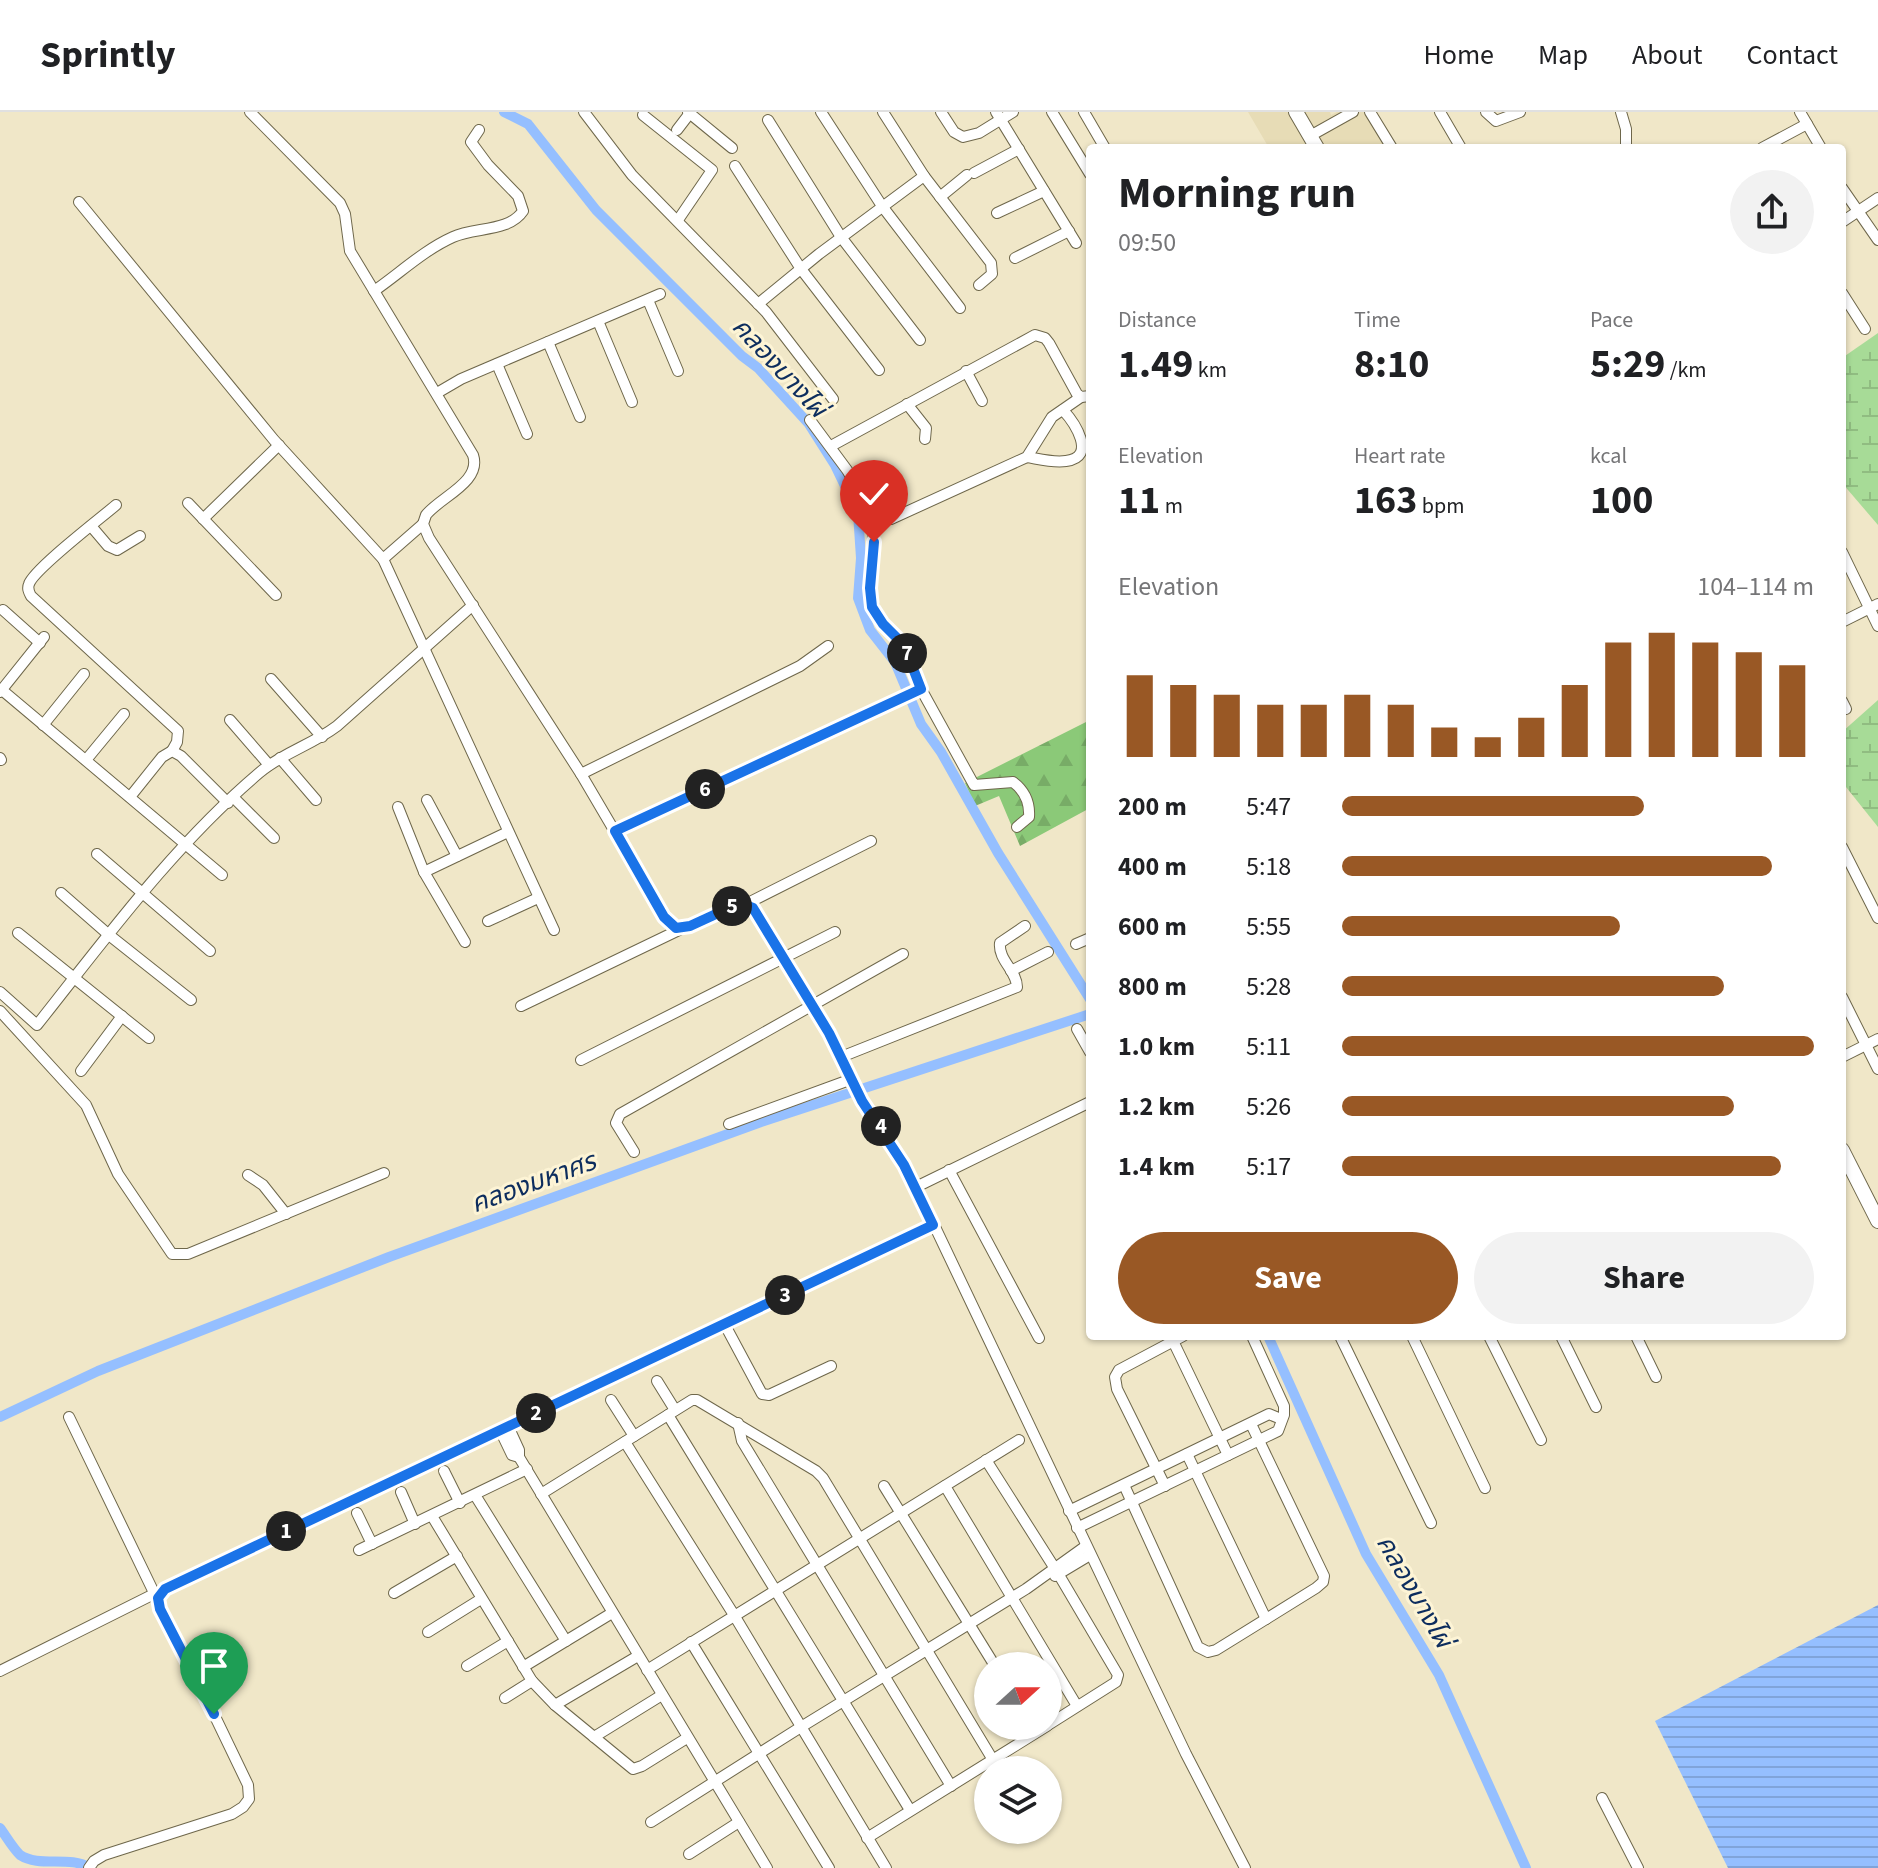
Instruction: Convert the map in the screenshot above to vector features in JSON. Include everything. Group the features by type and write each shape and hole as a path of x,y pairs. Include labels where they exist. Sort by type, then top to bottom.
{"street":[{"path":"250,112 337,198 345,214 350,251 473,455 475,467 470,476 429,511 423,524 383,559"},
{"path":"584,112 632,175 758,304 833,399"},
{"path":"821,112 882,206 960,308"},
{"path":"883,112 924,176 991,263 992,274 979,285"},
{"path":"941,112 954,132 963,137 979,133 998,116 1013,112"},
{"path":"1052,112 1086,167"},
{"path":"1084,112 1103,144"},
{"path":"1296,112 1314,142 1353,112"},
{"path":"1370,112 1390,144"},
{"path":"1440,112 1459,144"},
{"path":"1486,112 1496,121 1520,112"},
{"path":"1621,112 1627,144"},
{"path":"1800,112 1819,144"},
{"path":"677,130 689,113 732,148"},
{"path":"643,115 712,170 678,220"},
{"path":"998,116 1076,243"},
{"path":"768,120 841,237 920,340"},
{"path":"1770,144 1807,124"},
{"path":"374,291 424,254 454,237 505,224 520,216 523,211 518,196 471,142 479,130"},
{"path":"940,197 970,174 1019,149"},
{"path":"735,166 801,269 879,370"},
{"path":"758,304 924,176"},
{"path":"997,213 1044,191"},
{"path":"1846,193 1878,240"},
{"path":"1846,219 1878,198"},
{"path":"79,202 279,445 383,559 554,930"},
{"path":"1015,258 1069,231"},
{"path":"437,393 451,383 660,294"},
{"path":"1846,299 1865,329"},
{"path":"648,300 678,371"},
{"path":"598,321 632,402"},
{"path":"831,446 1026,338 1040,336 1049,343 1073,388 1086,396 1045,425 1027,457"},
{"path":"548,342 580,417"},
{"path":"497,364 527,434"},
{"path":"966,371 982,401"},
{"path":"907,404 926,428 925,439"},
{"path":"891,519 1027,457 1074,459 1079,453 1082,439 1079,428 1063,410"},
{"path":"810,420 831,446 872,512 872,607 883,624 904,645 918,690 974,785 1013,782 1024,793 1029,802 1029,817 1017,827"},
{"path":"203,519 279,445"},
{"path":"188,503 276,595"},
{"path":"116,505 61,550 29,582 28,590 178,731 172,751 162,757 130,797"},
{"path":"423,524 429,538 581,774 664,917 672,926 681,929"},
{"path":"91,526 108,546 117,550 140,536"},
{"path":"1846,559 1873,606 1878,626"},
{"path":"0,992 37,1025 143,893 230,800 269,765 322,737 366,702 473,605"},
{"path":"1846,620 1873,606"},
{"path":"3,610 42,640 2,688 222,875"},
{"path":"581,774 784,674 828,646"},
{"path":"43,725 84,674"},
{"path":"271,679 322,737"},
{"path":"615,831 918,690"},
{"path":"86,760 124,714"},
{"path":"230,720 269,765"},
{"path":"172,751 274,838"},
{"path":"280,758 316,800"},
{"path":"427,800 457,856"},
{"path":"398,807 424,872 465,942"},
{"path":"424,872 508,832"},
{"path":"521,1006 735,904 746,904 871,841"},
{"path":"97,854 210,951"},
{"path":"1846,855 1878,918"},
{"path":"61,893 191,1000"},
{"path":"488,921 538,898"},
{"path":"746,904 756,913 784,959 841,1057 862,1101 892,1144 916,1187 1186,1754 1245,1868"},
{"path":"841,1057 1017,987 999,950 1000,943 1025,926"},
{"path":"581,1060 835,932"},
{"path":"18,933 149,1038"},
{"path":"1076,944 1086,940"},
{"path":"1011,971 1048,952"},
{"path":"634,1152 616,1123 620,1114 903,954"},
{"path":"1846,1005 1878,1069"},
{"path":"0,1011 86,1105 118,1174 172,1254 188,1254 384,1173"},
{"path":"81,1071 122,1016"},
{"path":"1077,1029 1086,1045"},
{"path":"1846,1055 1878,1039"},
{"path":"729,1124 854,1083"},
{"path":"916,1187 1086,1104"},
{"path":"1846,1158 1878,1221"},
{"path":"949,1170 1039,1338"},
{"path":"248,1175 263,1185 286,1214"},
{"path":"0,1671 156,1598 165,1589 933,1225"},
{"path":"725,1325 762,1394 769,1395 831,1366"},
{"path":"1165,1486 1117,1389 1115,1377 1119,1370 1176,1340"},
{"path":"1178,1340 1228,1455"},
{"path":"1077,1528 1278,1431 1284,1406 1254,1340"},
{"path":"1342,1340 1431,1523"},
{"path":"1414,1340 1485,1488"},
{"path":"1491,1340 1541,1440"},
{"path":"1563,1340 1596,1407"},
{"path":"1638,1340 1656,1377"},
{"path":"657,1381 672,1412 910,1810"},
{"path":"611,1400 629,1439 886,1868"},
{"path":"541,1494 692,1400 738,1423 819,1474 991,1756"},
{"path":"1069,1511 1269,1414 1281,1419"},
{"path":"69,1417 248,1785 249,1799 232,1814 104,1855 89,1868"},
{"path":"738,1423 742,1441 951,1786"},
{"path":"1124,1485 1198,1647 1203,1651 1216,1650 1316,1588 1323,1582 1324,1576 1251,1424"},
{"path":"504,1428 764,1867"},
{"path":"647,1670 1019,1440"},
{"path":"1187,1454 1266,1619"},
{"path":"986,1460 1057,1571 1119,1677 1114,1684 1062,1716"},
{"path":"359,1550 527,1469"},
{"path":"444,1471 460,1503"},
{"path":"884,1486 987,1652"},
{"path":"945,1486 1077,1706"},
{"path":"401,1492 415,1524"},
{"path":"475,1495 566,1641"},
{"path":"357,1513 372,1544"},
{"path":"432,1516 532,1681 555,1705 633,1769 687,1738"},
{"path":"651,1822 1088,1550"},
{"path":"394,1593 457,1556"},
{"path":"428,1632 481,1599"},
{"path":"523,1667 612,1613"},
{"path":"467,1666 508,1641"},
{"path":"691,1642 829,1868"},
{"path":"555,1705 638,1656"},
{"path":"505,1698 532,1681"},
{"path":"594,1737 662,1695"},
{"path":"998,1756 1020,1740"},
{"path":"867,1838 974,1772"},
{"path":"1602,1798 1638,1868"},
{"path":"689,1854 739,1822"}],"shaded area":[{"path":"1248,112 1330,112 1331,115 1337,112 1368,112 1383,144 1267,144"}],"green space":[{"path":"1878,333 1878,525 1846,488 1846,355"},
{"path":"1878,700 1878,827 1846,787 1846,728"},
{"path":"1086,722 1086,810 1020,846 999,796 975,806 965,783"}],"water":[{"path":"1878,1605 1878,1868 1728,1868 1655,1721"}],"waterway":[{"name":"คลองบางไผ่","path":"504,112 528,124 596,210 742,356 758,368 809,424 835,465 858,513 861,558 858,598 870,630 895,662 921,724 1086,993"},
{"name":"คลองมหาศร","path":"0,1417 98,1371 389,1257 761,1122 1086,1015"},
{"name":"คลองบางไผ่","path":"1270,1340 1366,1554 1439,1675 1526,1868"},
{"path":"0,1828 17,1852 28,1859 73,1862 90,1868"}],"route":[{"path":"214,1714 160,1609 158,1598 161,1591 933,1225 904,1165 862,1101 829,1033 753,908 735,904 690,926 676,928 664,917 615,831 921,689 904,645 883,624 872,607 870,588 874,542"}]}
